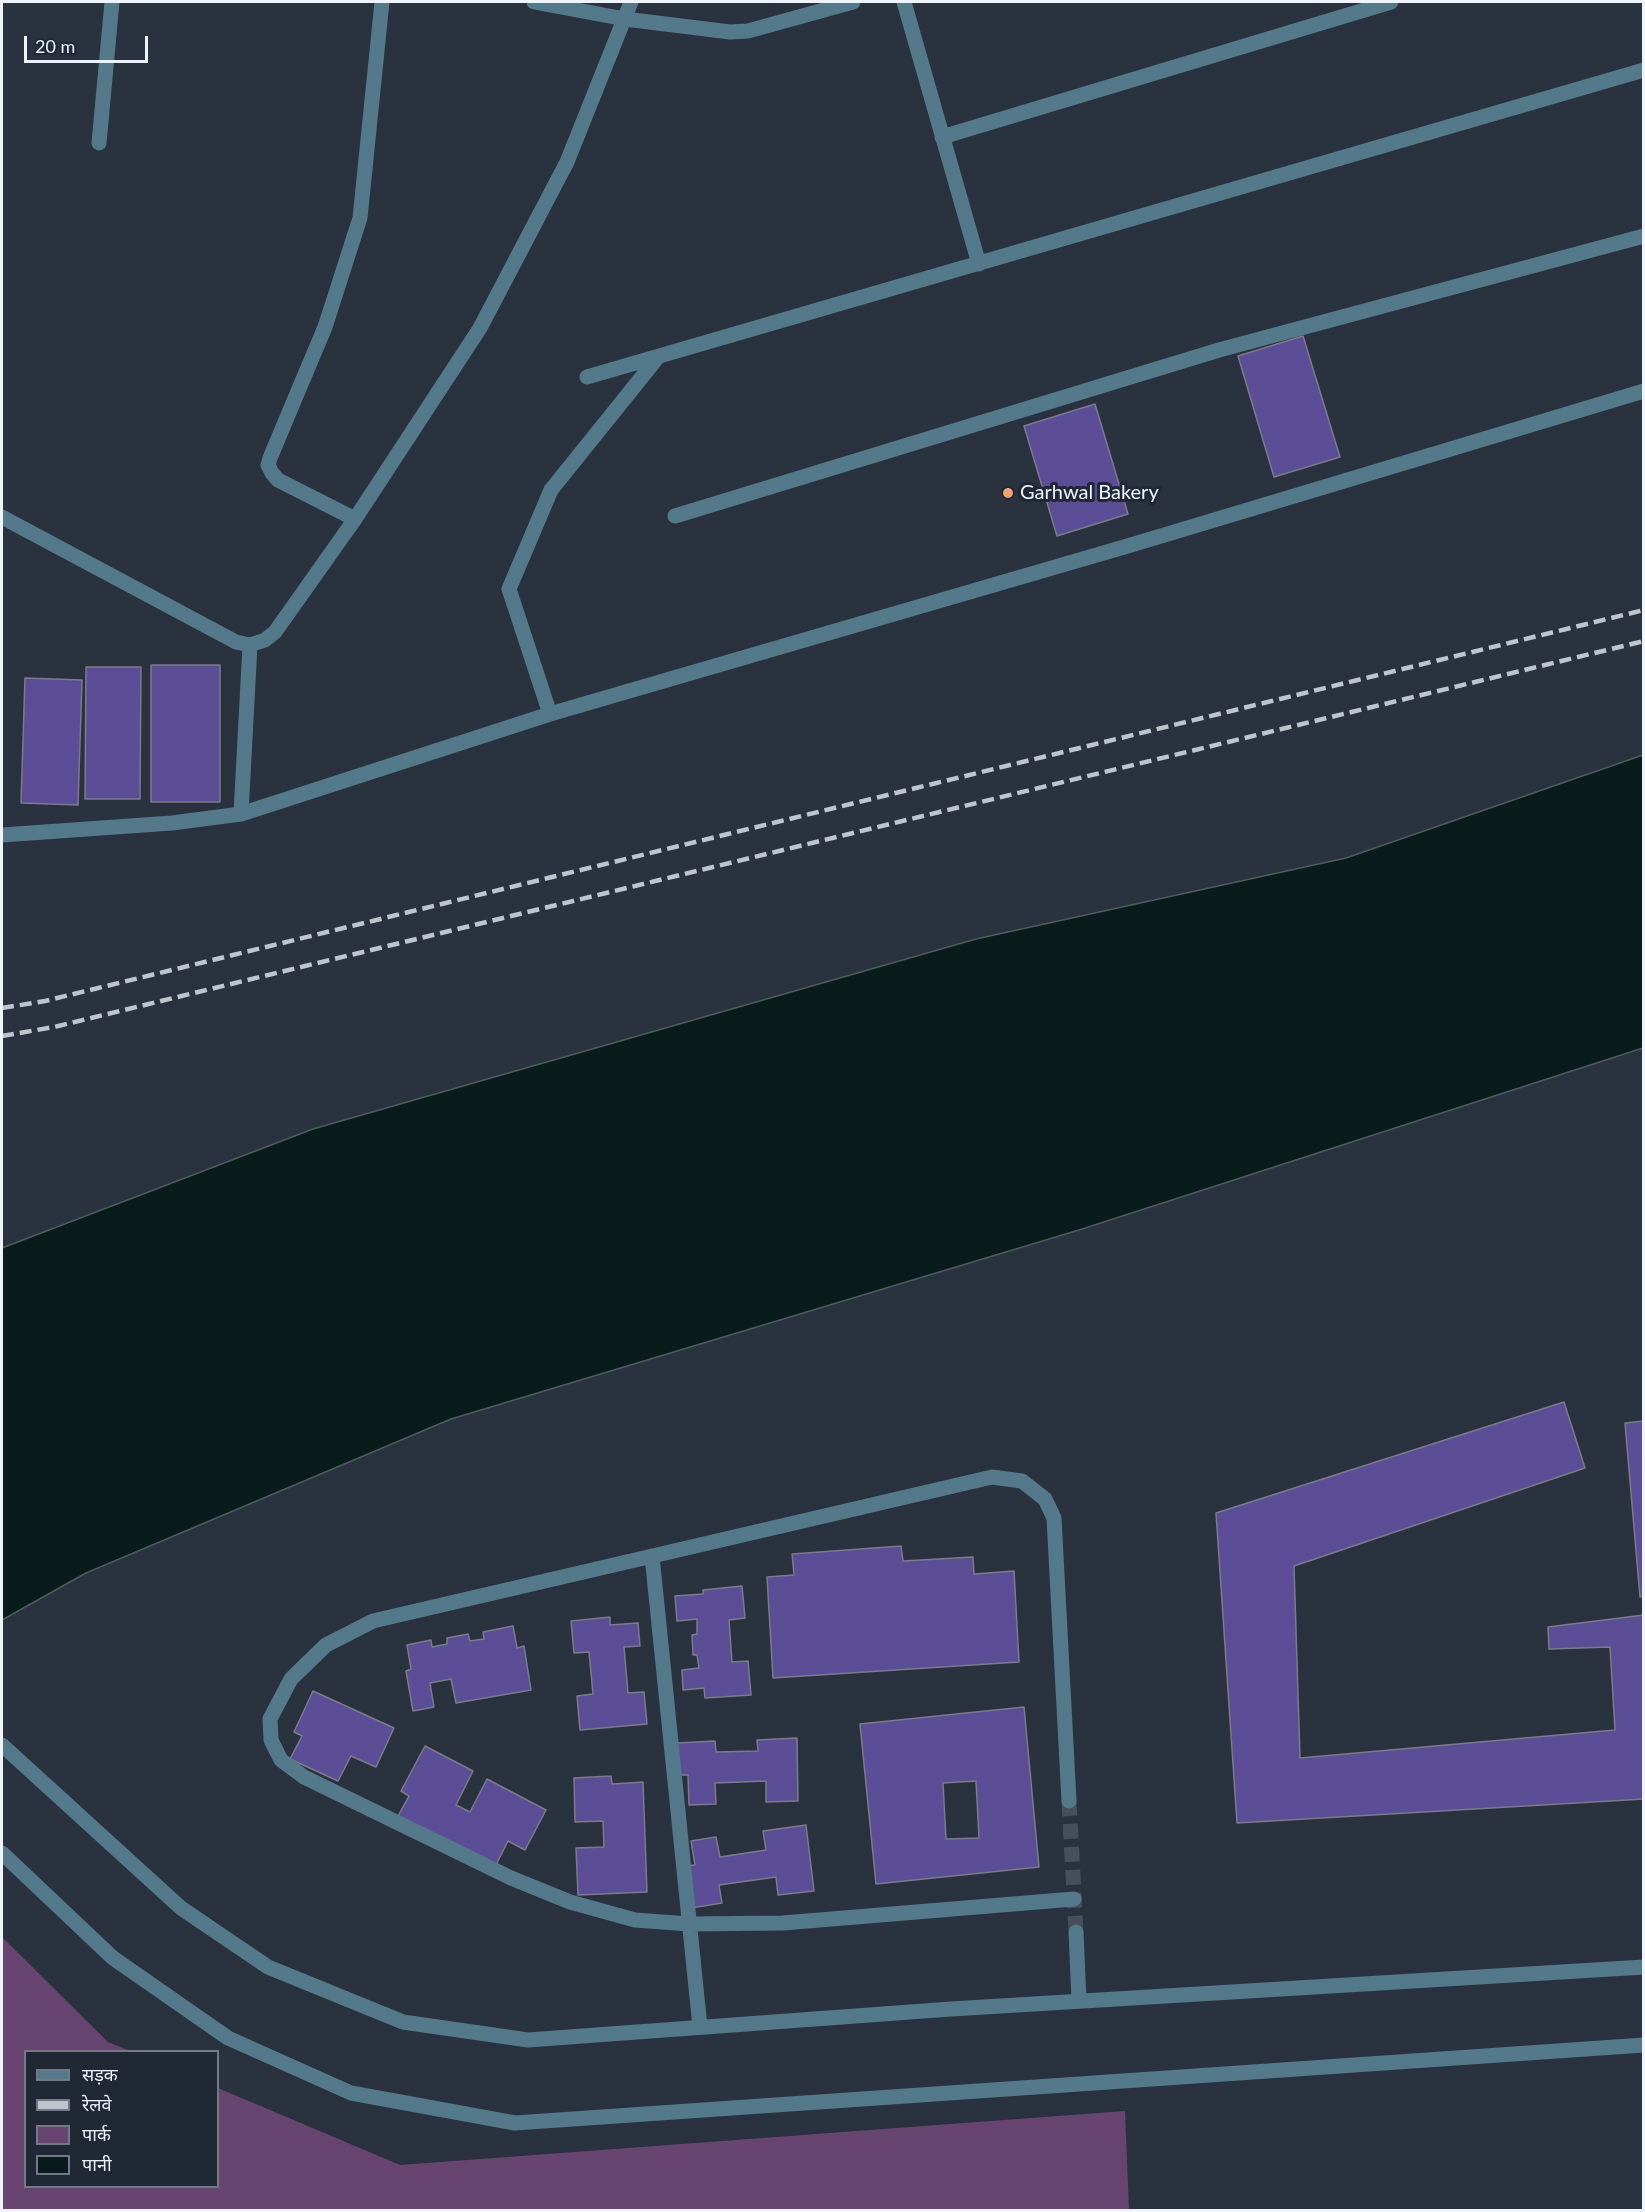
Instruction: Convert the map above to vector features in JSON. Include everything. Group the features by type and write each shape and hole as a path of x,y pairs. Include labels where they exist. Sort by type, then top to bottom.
{"street":[{"path":"99,143 112,2"},
{"path":"354,519 278,480 268,465 325,327 360,218 382,2"},
{"path":"534,2 625,19 730,32 748,31 853,2"},
{"path":"2,517 236,642 250,645 265,640 275,632 354,519 480,328 567,162 631,2"},
{"path":"904,2 979,264"},
{"path":"942,137 1391,2"},
{"path":"587,377 1644,70"},
{"path":"675,516 1219,350 1644,236"},
{"path":"550,714 510,589 551,490 657,357"},
{"path":"2,835 172,823 241,814 550,714 1131,545 1644,391"},
{"path":"241,814 250,645"},
{"path":"1069,1801 1054,1518 1045,1499 1022,1481 992,1477 373,1621 326,1645 291,1679 270,1719 271,1740 281,1760 304,1777 511,1878 570,1902 635,1920 689,1924 783,1923 1074,1899"},
{"path":"652,1556 700,2027"},
{"path":"2,1745 181,1908 268,1967 403,2022 528,2040 1079,2001 1644,1967"},
{"path":"2,1853 113,1958 228,2038 351,2093 515,2123 1644,2045"},
{"path":"1076,1932 1079,2001"}],"green space":[{"path":"2,1937 108,2042 128,2050 24,2050 24,2188 219,2188 219,2088 400,2165 1125,2111 1129,2210 2,2210"}],"water":[{"path":"1643,755 1643,1048 1079,1230 451,1419 86,1573 2,1620 2,1248 313,1129 976,939 1346,858"}],"building":[{"path":"1303,336 1340,457 1274,477 1238,356"},
{"path":"1095,404 1128,514 1057,536 1024,426"},
{"path":"151,665 220,665 220,802 151,802"},
{"path":"86,667 141,667 140,799 85,799"},
{"path":"25,678 82,680 78,805 21,803"},
{"path":"1564,1402 1585,1468 1294,1566 1300,1758 1615,1730 1610,1647 1549,1649 1548,1627 1644,1615 1644,1799 1237,1823 1216,1513"},
{"path":"1644,1421 1644,1596 1640,1597 1625,1423"},
{"path":"901,1546 903,1561 973,1557 974,1574 1014,1571 1019,1662 773,1678 767,1577 794,1575 792,1554"},
{"path":"742,1586 745,1618 729,1620 732,1662 748,1661 751,1695 705,1698 704,1688 683,1690 682,1670 699,1668 697,1655 693,1655 692,1635 697,1634 697,1619 677,1621 675,1596 703,1594 703,1590"},
{"path":"610,1617 610,1625 638,1623 640,1646 624,1647 628,1693 644,1692 647,1724 580,1730 577,1696 593,1694 589,1652 574,1653 571,1621"},
{"path":"513,1626 517,1648 524,1646 531,1690 456,1703 451,1679 430,1683 434,1707 413,1711 406,1671 411,1669 407,1645 431,1640 432,1647 447,1644 447,1638 468,1634 470,1641 484,1639 483,1632"},
{"path":"313,1691 394,1728 376,1767 351,1756 338,1781 290,1759 302,1736 294,1732"},
{"path":"1024,1707 1039,1867 876,1884 860,1724","holes":["976,1781 979,1838 946,1839 943,1783"]},
{"path":"797,1738 798,1801 766,1802 766,1781 715,1783 716,1804 689,1805 688,1775 679,1775 677,1743 715,1741 716,1752 758,1751 757,1740"},
{"path":"425,1746 473,1771 456,1805 470,1812 487,1779 546,1810 525,1850 508,1841 495,1867 398,1816 409,1796 401,1791"},
{"path":"611,1776 612,1784 643,1782 647,1892 578,1895 576,1848 604,1847 603,1821 575,1822 574,1778"},
{"path":"806,1825 814,1891 778,1895 776,1877 719,1885 722,1903 691,1908 685,1866 695,1865 691,1841 716,1837 720,1857 766,1850 763,1831"}],"tunnel":[{"path":"1069,1801 1076,1932"}],"railway":[{"path":"2,1008 45,1001 1644,610"},
{"path":"2,1036 54,1027 1644,641"}],"place":[{"name":"Garhwal Bakery","path":"1008,493"}]}
